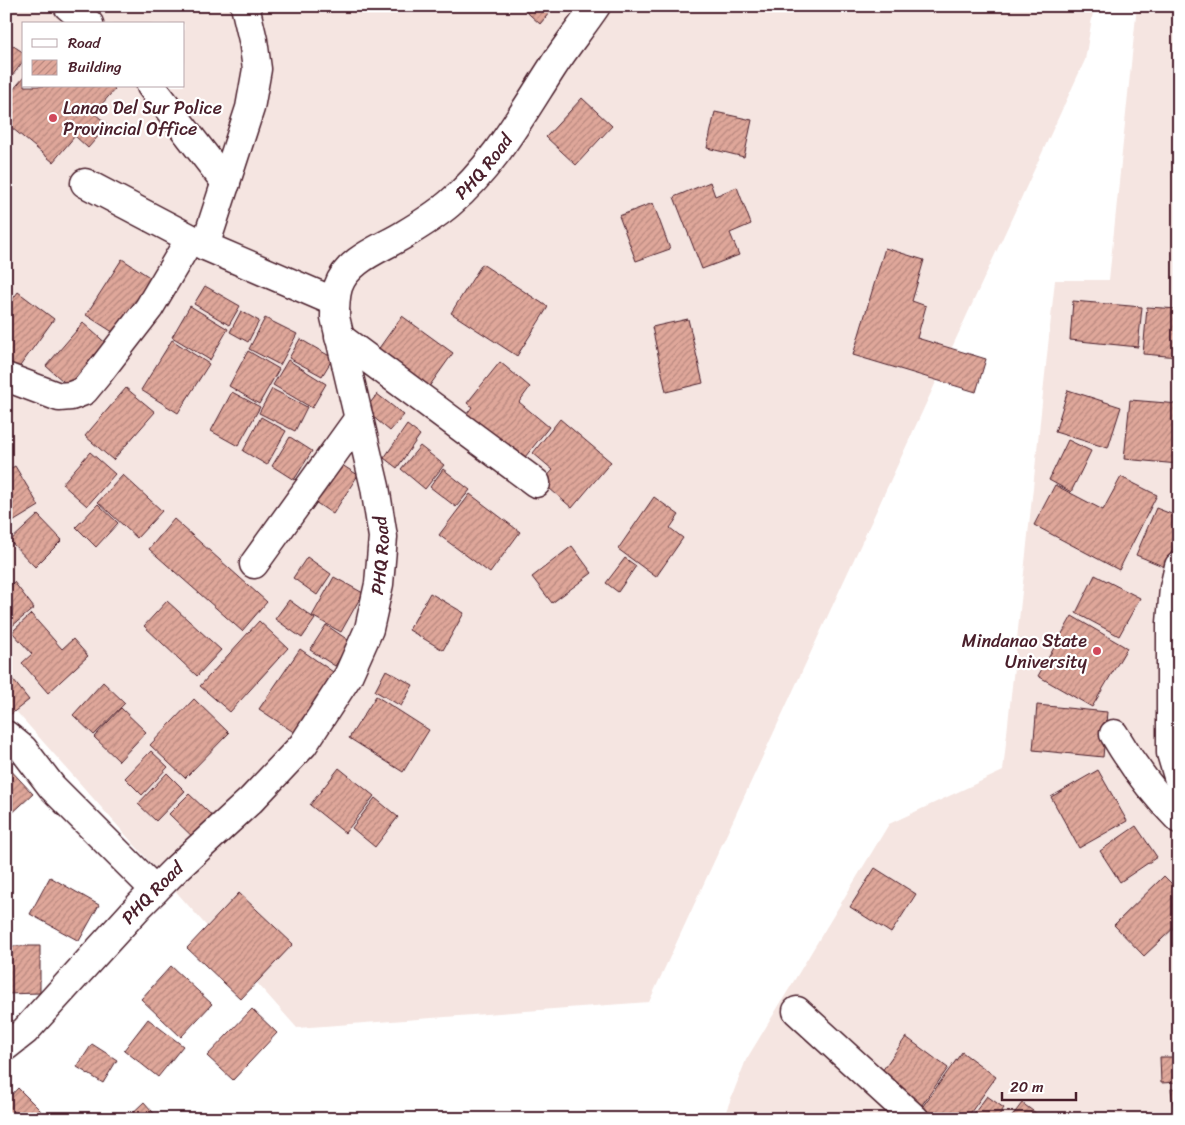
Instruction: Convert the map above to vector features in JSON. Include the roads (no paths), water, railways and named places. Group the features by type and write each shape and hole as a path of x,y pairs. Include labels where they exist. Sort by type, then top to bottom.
{"street":[{"path":"68,6 87,22"},
{"path":"6,377 59,397 71,396 84,390 198,243 226,183 250,108 257,69 245,6"},
{"name":"PHQ Road","path":"6,1046 24,1031 174,870 251,800 303,744 348,676 369,629 379,584 383,537 375,488 335,317 338,286 347,271 362,258 406,234 448,205 473,182 496,154 553,65 596,6"},
{"path":"153,88 226,183"},
{"path":"85,183 198,243 335,302"},
{"path":"339,337 536,483"},
{"path":"254,564 359,418"},
{"path":"1179,566 1174,588 1170,623 1171,753 1179,780"},
{"path":"1114,734 1128,758 1159,800 1179,819"},
{"path":"6,735 28,755 52,787 155,890"},
{"path":"797,1011 915,1119"}],"place":[{"name":"Lanao Del Sur Police Provincial Office","path":"53,118"},
{"name":"Mindanao State University","path":"1097,651"}]}
